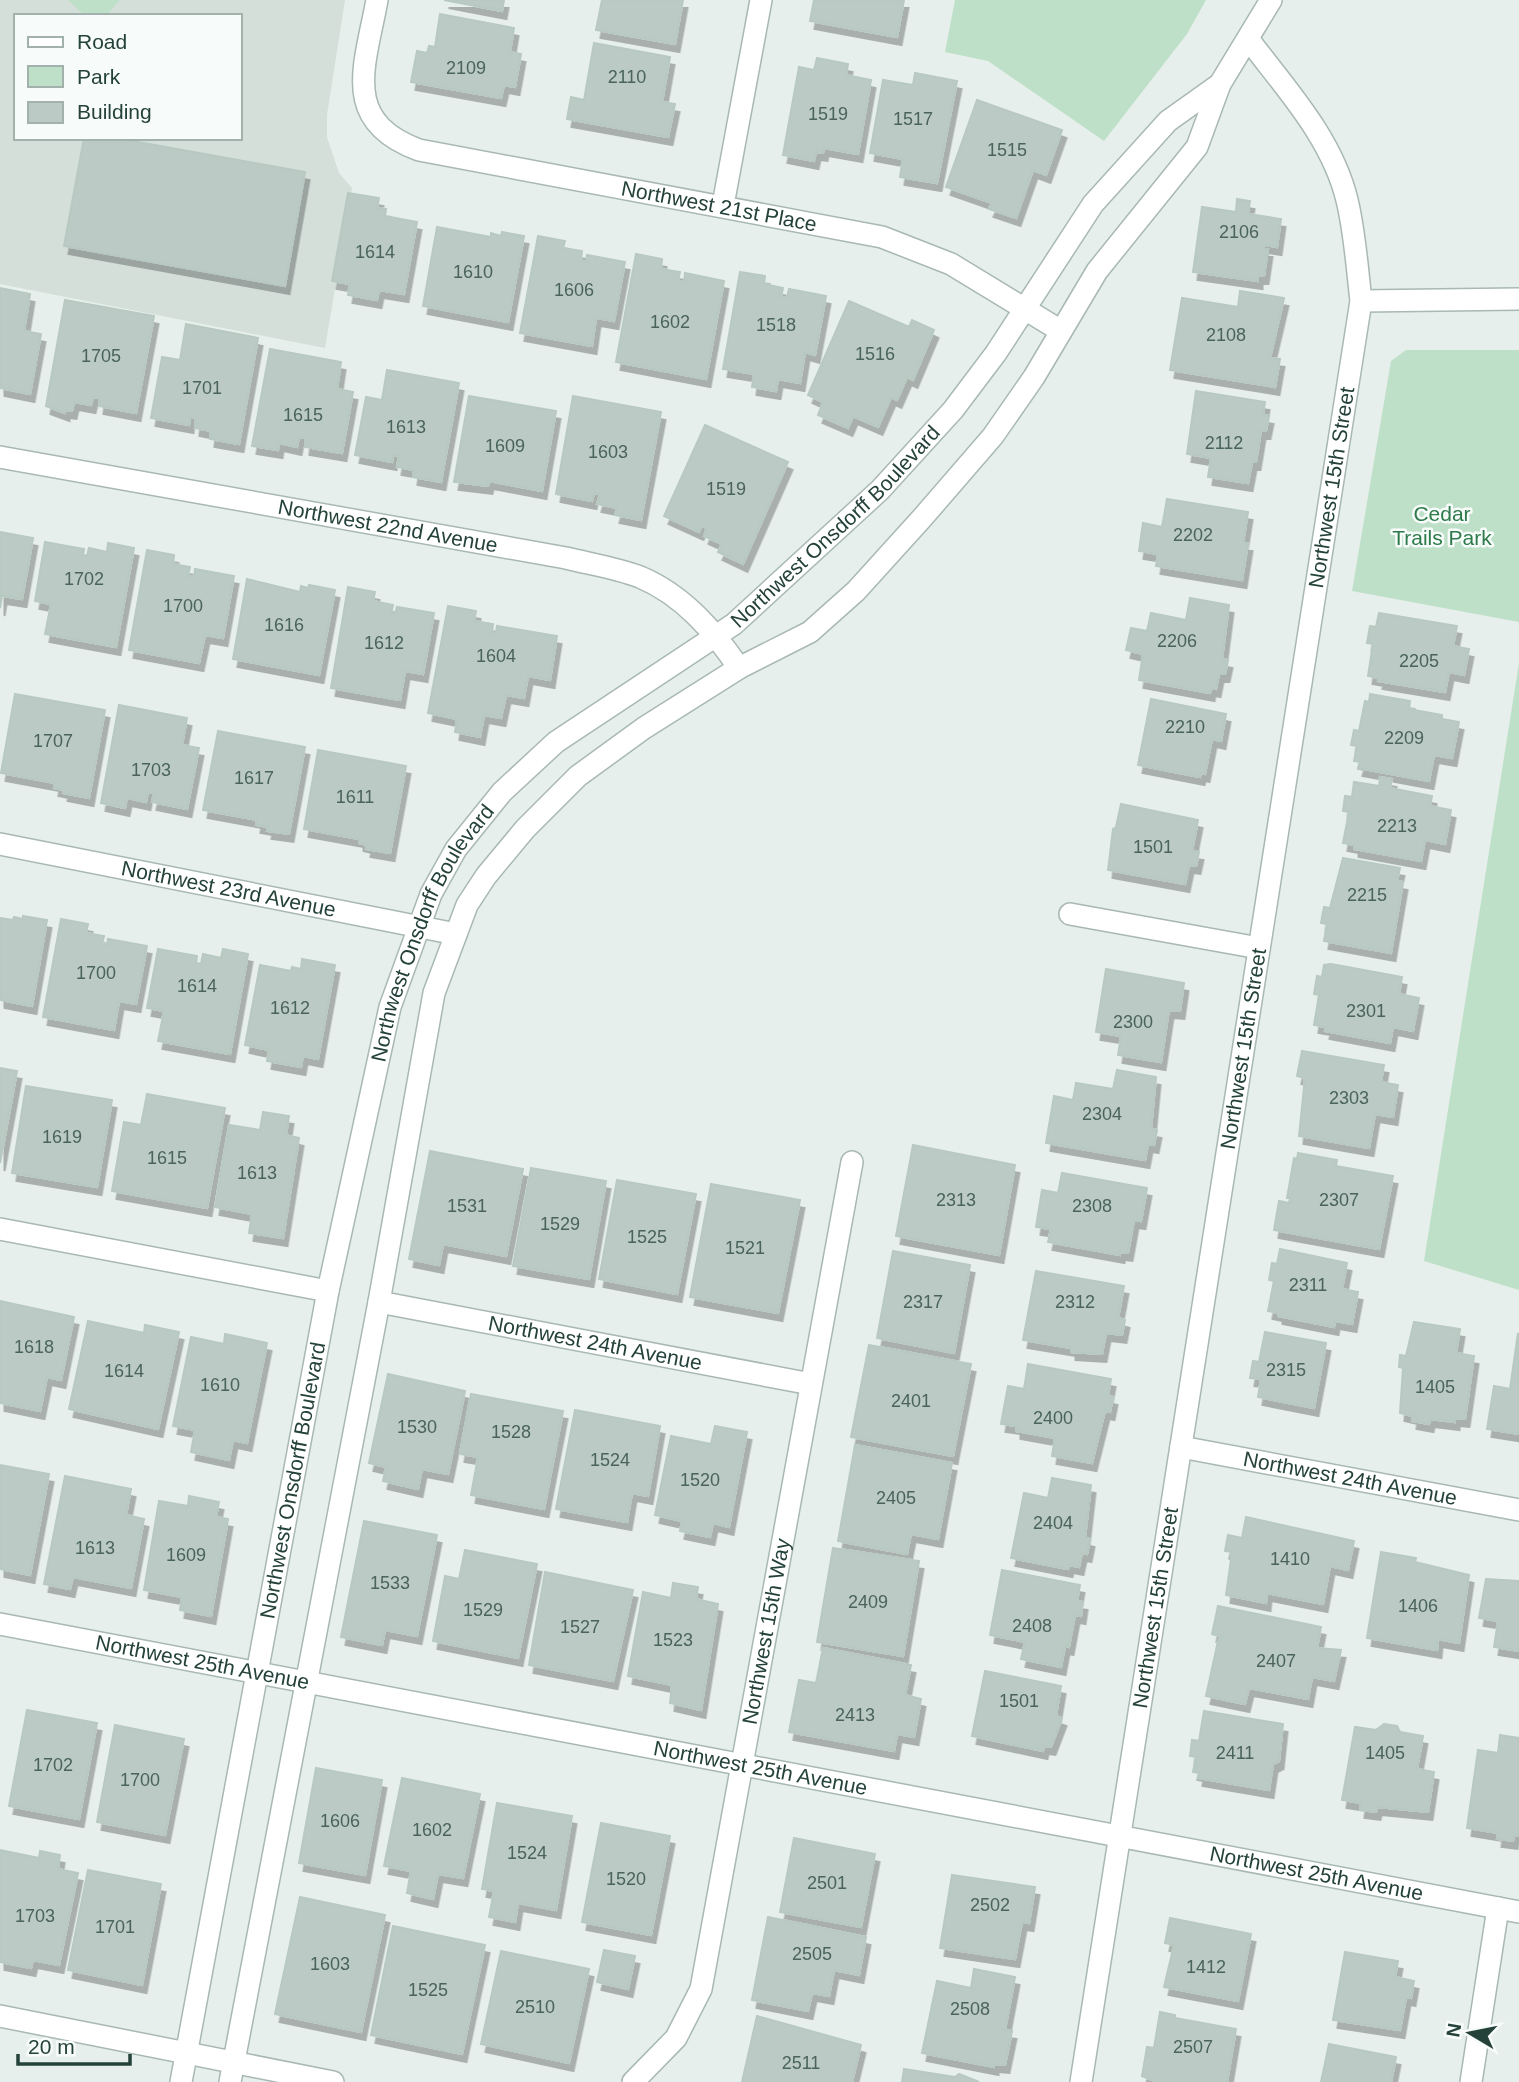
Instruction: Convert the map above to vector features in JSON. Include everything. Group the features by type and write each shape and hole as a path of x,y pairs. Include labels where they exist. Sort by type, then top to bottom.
{"street":[{"name":"Northwest 21st Place","path":"377,0 363,82 363,100 369,114 384,133 419,150 855,229 912,246 951,264 1061,331"},
{"path":"723,205 761,0"},
{"name":"Northwest Onsdorff Boulevard","path":"232,2072 379,1302 434,993 467,905 485,876 525,829 578,776 643,728 739,668 810,632 856,591 993,436 1097,271 1197,147 1220,84 1271,0"},
{"name":"Northwest 15th Street","path":"1081,2082 1361,301 1347,198 1331,157 1310,121 1249,40"},
{"name":"Northwest Onsdorff Boulevard","path":"181,2082 328,1291 390,1007 416,927 456,849 502,792 556,742 717,636 880,490 953,410 996,353 1093,204 1168,121 1220,84"},
{"path":"1361,301 1519,299"},
{"name":"Northwest 22nd Avenue","path":"0,457 566,558 641,577 689,607 717,636 739,668"},
{"name":"Northwest 23rd Avenue","path":"0,844 456,934"},
{"path":"1070,914 1259,948"},
{"name":"Northwest 15th Way","path":"633,2082 676,2038 701,1989 852,1162"},
{"path":"0,1228 328,1291"},
{"name":"Northwest 24th Avenue","path":"379,1302 811,1384"},
{"name":"Northwest 24th Avenue","path":"1181,1447 1519,1510"},
{"name":"Northwest 25th Avenue","path":"0,1624 1509,1910"},
{"path":"1471,2082 1509,1910"},
{"path":"0,2016 186,2053 232,2072 333,2082"}],"shaded area":[{"path":"0,0 345,0 327,115 327,137 339,173 352,188 325,348 0,284"}],"green space":[{"path":"68,0 120,0 108,14 83,14"},
{"path":"955,0 1206,0 1187,34 1104,141 988,61 945,52"},
{"name":"Cedar Trails Park","path":"1406,350 1519,350 1519,622 1352,591 1391,361"},
{"path":"1519,663 1519,1290 1424,1261"}],"building":[{"path":"444,0 504,0 502,11"},
{"path":"602,0 683,0 675,44 596,30"},
{"path":"814,0 904,0 897,37 810,21"},
{"path":"440,14 514,28 510,52 521,54 515,87 504,85 501,98 411,82 417,51 427,53 429,46 435,47"},
{"path":"594,43 670,57 662,102 675,104 668,137 567,119 571,97 584,100"},
{"path":"817,58 848,64 846,75 871,80 858,154 824,148 823,153 816,152 814,161 783,155 799,67 814,70"},
{"path":"915,73 957,81 937,183 900,177 903,159 870,153 883,80 913,85"},
{"path":"977,100 1062,130 1046,175 1033,170 1016,218 989,209 992,203 946,187"},
{"path":"84,140 127,140 305,172 285,286 64,246"},
{"path":"348,193 379,198 377,208 386,209 385,216 417,222 404,294 379,290 377,300 348,295 350,284 332,281"},
{"path":"1237,199 1250,201 1248,214 1281,219 1277,247 1264,245 1263,249 1268,249 1264,276 1258,276 1258,281 1193,272 1202,207 1236,212"},
{"path":"437,227 491,237 491,233 501,236 502,232 524,236 508,322 423,306"},
{"path":"538,236 565,241 563,248 582,251 581,261 586,262 587,255 625,262 614,321 596,318 592,346 520,333"},
{"path":"636,254 662,259 661,269 680,272 678,281 684,282 685,273 724,281 706,379 616,362"},
{"path":"740,272 765,276 764,284 783,288 781,297 787,297 789,289 826,296 815,355 805,352 800,383 778,379 776,391 752,387 754,374 723,369"},
{"path":"0,288 30,294 24,331 41,334 30,394 0,388"},
{"path":"1240,291 1284,298 1270,358 1280,359 1275,387 1170,370 1182,298 1238,307"},
{"path":"65,300 154,316 136,413 99,406 100,398 93,397 91,405 74,402 72,411 65,410 65,413 46,406"},
{"path":"849,301 909,327 912,320 934,330 913,380 907,377 897,400 891,397 878,427 853,416 848,428 818,415 823,402 808,395"},
{"path":"186,324 258,338 239,444 210,439 211,431 195,428 196,418 190,417 189,425 151,418 162,357 180,360"},
{"path":"270,349 341,362 337,389 353,392 342,453 305,447 306,438 299,437 297,447 279,443 278,450 252,446"},
{"path":"387,370 459,383 441,482 413,477 414,470 397,467 399,456 393,455 392,462 355,455 366,397 382,400"},
{"path":"1196,391 1265,402 1263,415 1269,416 1266,431 1261,431 1256,462 1252,462 1248,483 1208,477 1211,458 1187,454"},
{"path":"469,396 556,411 542,491 489,481 488,486 454,482"},
{"path":"573,396 661,412 641,520 615,515 617,508 597,504 600,494 594,493 592,501 556,494"},
{"path":"705,425 788,462 743,564 718,552 722,544 704,536 707,528 702,526 699,532 664,516"},
{"path":"1167,499 1248,512 1243,543 1248,543 1242,580 1156,566 1158,554 1139,551 1143,523 1162,527"},
{"path":"0,532 33,538 22,599 2,596 0,608"},
{"path":"45,542 84,549 83,555 87,556 89,548 107,552 108,543 134,548 116,647 45,634 51,604 35,601"},
{"path":"147,550 174,555 173,564 190,567 188,576 194,577 195,569 234,576 223,638 205,635 199,663 129,650"},
{"path":"247,579 300,592 301,586 308,588 309,585 335,590 319,675 233,659"},
{"path":"348,587 375,592 373,601 393,605 391,614 395,614 397,607 434,613 423,674 405,671 400,700 331,688"},
{"path":"1190,598 1229,605 1222,659 1228,660 1225,674 1219,674 1216,689 1211,688 1210,693 1139,680 1143,654 1126,650 1131,628 1147,631 1151,613 1186,620"},
{"path":"448,606 476,611 474,621 493,624 492,633 496,633 497,626 557,636 550,680 528,676 524,698 506,695 501,718 484,715 480,737 455,732 457,719 428,713"},
{"path":"1379,613 1457,626 1453,646 1469,649 1464,675 1449,672 1445,692 1378,681 1379,678 1368,676 1373,644 1367,643 1370,626 1376,627"},
{"path":"15,694 105,710 89,798 63,793 64,790 54,788 55,783 1,773"},
{"path":"1370,694 1410,701 1409,709 1442,715 1442,719 1459,722 1452,758 1434,755 1429,781 1358,768 1360,762 1354,761 1357,746 1351,745 1354,730 1359,731 1365,701 1369,702"},
{"path":"1151,699 1226,714 1221,741 1212,739 1205,774 1201,773 1200,777 1138,765"},
{"path":"119,705 187,718 182,745 199,748 187,809 152,802 154,793 148,792 146,802 127,798 125,808 101,803"},
{"path":"218,731 305,747 289,834 267,831 268,827 256,825 257,820 203,810"},
{"path":"318,750 406,766 390,853 366,849 367,845 359,843 359,839 304,829"},
{"path":"1380,777 1392,779 1390,788 1432,796 1430,806 1451,810 1445,844 1425,840 1421,861 1354,849 1354,845 1343,843 1349,812 1343,811 1345,796 1352,797 1354,782 1379,786"},
{"path":"1121,804 1198,820 1192,851 1199,852 1196,866 1189,865 1185,884 1108,870 1113,829 1116,827"},
{"path":"1343,858 1400,868 1397,881 1403,882 1391,953 1324,941 1327,924 1321,923 1324,907 1330,908"},
{"path":"23,916 47,920 32,1006 0,1000 0,918 13,920 14,917 23,919"},
{"path":"61,919 88,924 86,933 104,936 102,944 107,945 108,939 147,946 136,1004 119,1001 114,1030 43,1017"},
{"path":"158,949 197,956 196,963 201,964 203,954 221,958 223,949 248,954 230,1054 158,1041 164,1011 147,1008"},
{"path":"302,959 335,965 318,1059 303,1056 301,1067 267,1061 269,1050 245,1045 260,965 291,971 292,967 301,969"},
{"path":"1324,965 1402,977 1399,994 1419,998 1413,1031 1393,1027 1390,1043 1325,1031 1326,1027 1314,1025 1319,995 1314,994 1317,976 1322,977"},
{"path":"1106,969 1184,983 1180,1011 1169,1010 1161,1062 1118,1055 1121,1036 1096,1032"},
{"path":"1302,1051 1384,1065 1381,1082 1398,1085 1393,1117 1375,1114 1369,1148 1299,1136 1305,1078 1297,1076"},
{"path":"0,1068 17,1071 0,1163"},
{"path":"1117,1070 1156,1077 1151,1129 1157,1130 1154,1145 1148,1144 1145,1160 1046,1143 1054,1096 1073,1100 1076,1083 1113,1089"},
{"path":"26,1086 112,1100 97,1187 12,1173"},
{"path":"147,1094 225,1108 207,1208 112,1191 124,1122 141,1125"},
{"path":"263,1112 289,1116 286,1135 299,1138 283,1238 249,1233 252,1214 215,1207 229,1125 260,1130"},
{"path":"913,1145 1015,1165 999,1255 896,1236"},
{"path":"430,1151 523,1169 506,1256 443,1244 439,1265 409,1259"},
{"path":"1298,1153 1337,1160 1336,1166 1393,1176 1379,1249 1274,1230 1279,1201 1289,1203 1290,1198 1287,1198 1294,1158 1297,1159"},
{"path":"531,1168 606,1181 589,1279 513,1266"},
{"path":"1062,1173 1147,1188 1141,1221 1134,1220 1128,1253 1120,1252 1120,1255 1048,1242 1051,1229 1036,1227 1042,1190 1058,1193"},
{"path":"617,1180 696,1194 677,1294 599,1279"},
{"path":"711,1184 800,1200 778,1313 690,1297"},
{"path":"1280,1249 1347,1263 1342,1289 1358,1292 1352,1324 1335,1321 1334,1327 1278,1316 1278,1313 1268,1311 1274,1281 1269,1280 1272,1263 1277,1264"},
{"path":"893,1251 970,1265 954,1353 877,1338"},
{"path":"1036,1271 1124,1286 1118,1318 1125,1320 1122,1335 1106,1333 1102,1354 1071,1352 1071,1348 1023,1340"},
{"path":"0,1301 74,1317 61,1380 47,1377 40,1411 0,1403"},
{"path":"88,1321 144,1333 145,1325 179,1332 158,1429 69,1409"},
{"path":"1414,1322 1460,1329 1456,1353 1474,1356 1465,1419 1455,1418 1455,1422 1430,1419 1429,1424 1412,1421 1413,1416 1400,1413 1403,1368 1399,1367 1400,1355 1406,1356"},
{"path":"1265,1332 1326,1343 1314,1408 1258,1397 1261,1379 1250,1378 1253,1361 1259,1362"},
{"path":"1518,1333 1519,1434 1487,1429 1494,1386 1510,1389"},
{"path":"225,1334 267,1343 247,1443 233,1440 229,1460 191,1452 195,1430 173,1426 191,1337 224,1344"},
{"path":"869,1345 971,1364 953,1456 851,1437"},
{"path":"1028,1364 1111,1379 1108,1396 1113,1397 1110,1412 1105,1411 1092,1463 1052,1456 1055,1438 1016,1431 1016,1426 1001,1424 1008,1386 1024,1389"},
{"path":"388,1374 465,1391 448,1474 422,1469 418,1489 383,1481 386,1467 369,1463"},
{"path":"471,1394 563,1411 544,1509 471,1495 478,1457 460,1454"},
{"path":"575,1410 660,1426 648,1496 632,1493 627,1522 556,1509"},
{"path":"715,1426 747,1432 729,1527 713,1523 710,1537 680,1531 682,1521 655,1515 671,1436 711,1444"},
{"path":"855,1445 952,1463 938,1539 911,1534 907,1554 838,1541"},
{"path":"0,1465 49,1474 30,1575 0,1569"},
{"path":"65,1476 131,1489 126,1515 144,1519 131,1588 73,1577 70,1589 44,1584"},
{"path":"1052,1478 1091,1485 1085,1538 1090,1539 1087,1554 1082,1553 1079,1567 1069,1565 1068,1569 1011,1558 1024,1493 1048,1498"},
{"path":"189,1496 219,1502 216,1517 228,1519 211,1616 180,1610 182,1597 144,1590 159,1501 188,1506"},
{"path":"1246,1517 1354,1541 1348,1570 1330,1566 1323,1604 1267,1593 1266,1603 1226,1595 1232,1552 1225,1551 1228,1535 1242,1538"},
{"path":"364,1521 437,1535 417,1636 385,1630 382,1645 341,1637"},
{"path":"833,1548 919,1561 903,1656 817,1642"},
{"path":"465,1550 537,1564 518,1658 433,1641 445,1576 459,1579"},
{"path":"1381,1552 1416,1558 1415,1562 1469,1575 1459,1643 1438,1639 1437,1650 1367,1638"},
{"path":"1002,1570 1080,1585 1077,1601 1083,1602 1081,1616 1075,1615 1069,1647 1065,1646 1061,1667 1021,1659 1025,1642 990,1635"},
{"path":"545,1572 633,1590 613,1681 529,1665"},
{"path":"1486,1579 1519,1581 1519,1651 1494,1647 1498,1621 1479,1618"},
{"path":"673,1583 698,1587 696,1599 718,1604 701,1710 670,1703 672,1685 628,1676 643,1592 671,1598"},
{"path":"1218,1606 1321,1627 1317,1648 1341,1650 1334,1681 1312,1677 1308,1699 1249,1688 1245,1704 1206,1696 1218,1641 1222,1637 1212,1634"},
{"path":"823,1648 911,1665 905,1695 921,1699 914,1737 897,1734 894,1751 789,1732 799,1680 816,1683"},
{"path":"985,1671 1061,1686 1056,1716 1062,1718 1051,1747 1044,1746 1043,1751 972,1736"},
{"path":"27,1710 97,1723 79,1819 9,1806"},
{"path":"1204,1711 1283,1724 1279,1761 1273,1764 1269,1790 1198,1778 1199,1773 1193,1772 1196,1757 1190,1756 1192,1740 1199,1741"},
{"path":"1384,1724 1397,1726 1400,1732 1423,1736 1417,1769 1434,1772 1428,1812 1377,1807 1376,1812 1360,1810 1361,1803 1342,1800 1355,1727 1376,1730"},
{"path":"115,1725 184,1739 165,1835 97,1822"},
{"path":"1500,1735 1519,1738 1519,1836 1514,1835 1513,1841 1497,1839 1498,1833 1467,1828 1478,1750 1498,1753"},
{"path":"316,1768 382,1780 365,1875 299,1863"},
{"path":"402,1778 480,1794 463,1878 438,1874 433,1899 407,1893 411,1871 384,1866"},
{"path":"497,1803 572,1816 556,1910 518,1903 515,1922 489,1917 494,1891 482,1889"},
{"path":"601,1823 670,1836 651,1935 582,1922"},
{"path":"794,1838 875,1854 861,1927 780,1912"},
{"path":"0,1850 39,1858 40,1851 60,1855 58,1869 78,1873 59,1965 33,1960 31,1968 0,1962"},
{"path":"88,1870 161,1884 142,1985 68,1970"},
{"path":"952,1875 1035,1887 1029,1923 1022,1922 1015,1959 940,1948"},
{"path":"300,1897 385,1915 361,2032 275,2014"},
{"path":"768,1917 866,1937 859,1975 834,1970 829,1996 812,1993 808,2011 752,2000"},
{"path":"1170,1918 1251,1934 1238,2001 1164,1987 1174,1945 1165,1943"},
{"path":"393,1926 485,1945 462,2054 371,2035"},
{"path":"604,1950 635,1956 628,1989 597,1982"},
{"path":"501,1951 589,1969 569,2063 481,2044"},
{"path":"1345,1952 1398,1961 1395,1977 1414,1981 1411,1998 1406,1997 1400,2030 1333,2020"},
{"path":"974,1969 1015,1977 1005,2030 1012,2031 1005,2065 994,2064 994,2067 922,2053 937,1981 971,1988"},
{"path":"1160,2012 1175,2015 1175,2018 1236,2029 1227,2082 1157,2082 1142,2076 1147,2047 1154,2048"},
{"path":"757,2016 861,2045 852,2082 742,2082"},
{"path":"1329,2044 1396,2057 1391,2082 1321,2082"},
{"path":"904,2069 955,2077 959,2074 979,2082 902,2082"}]}
